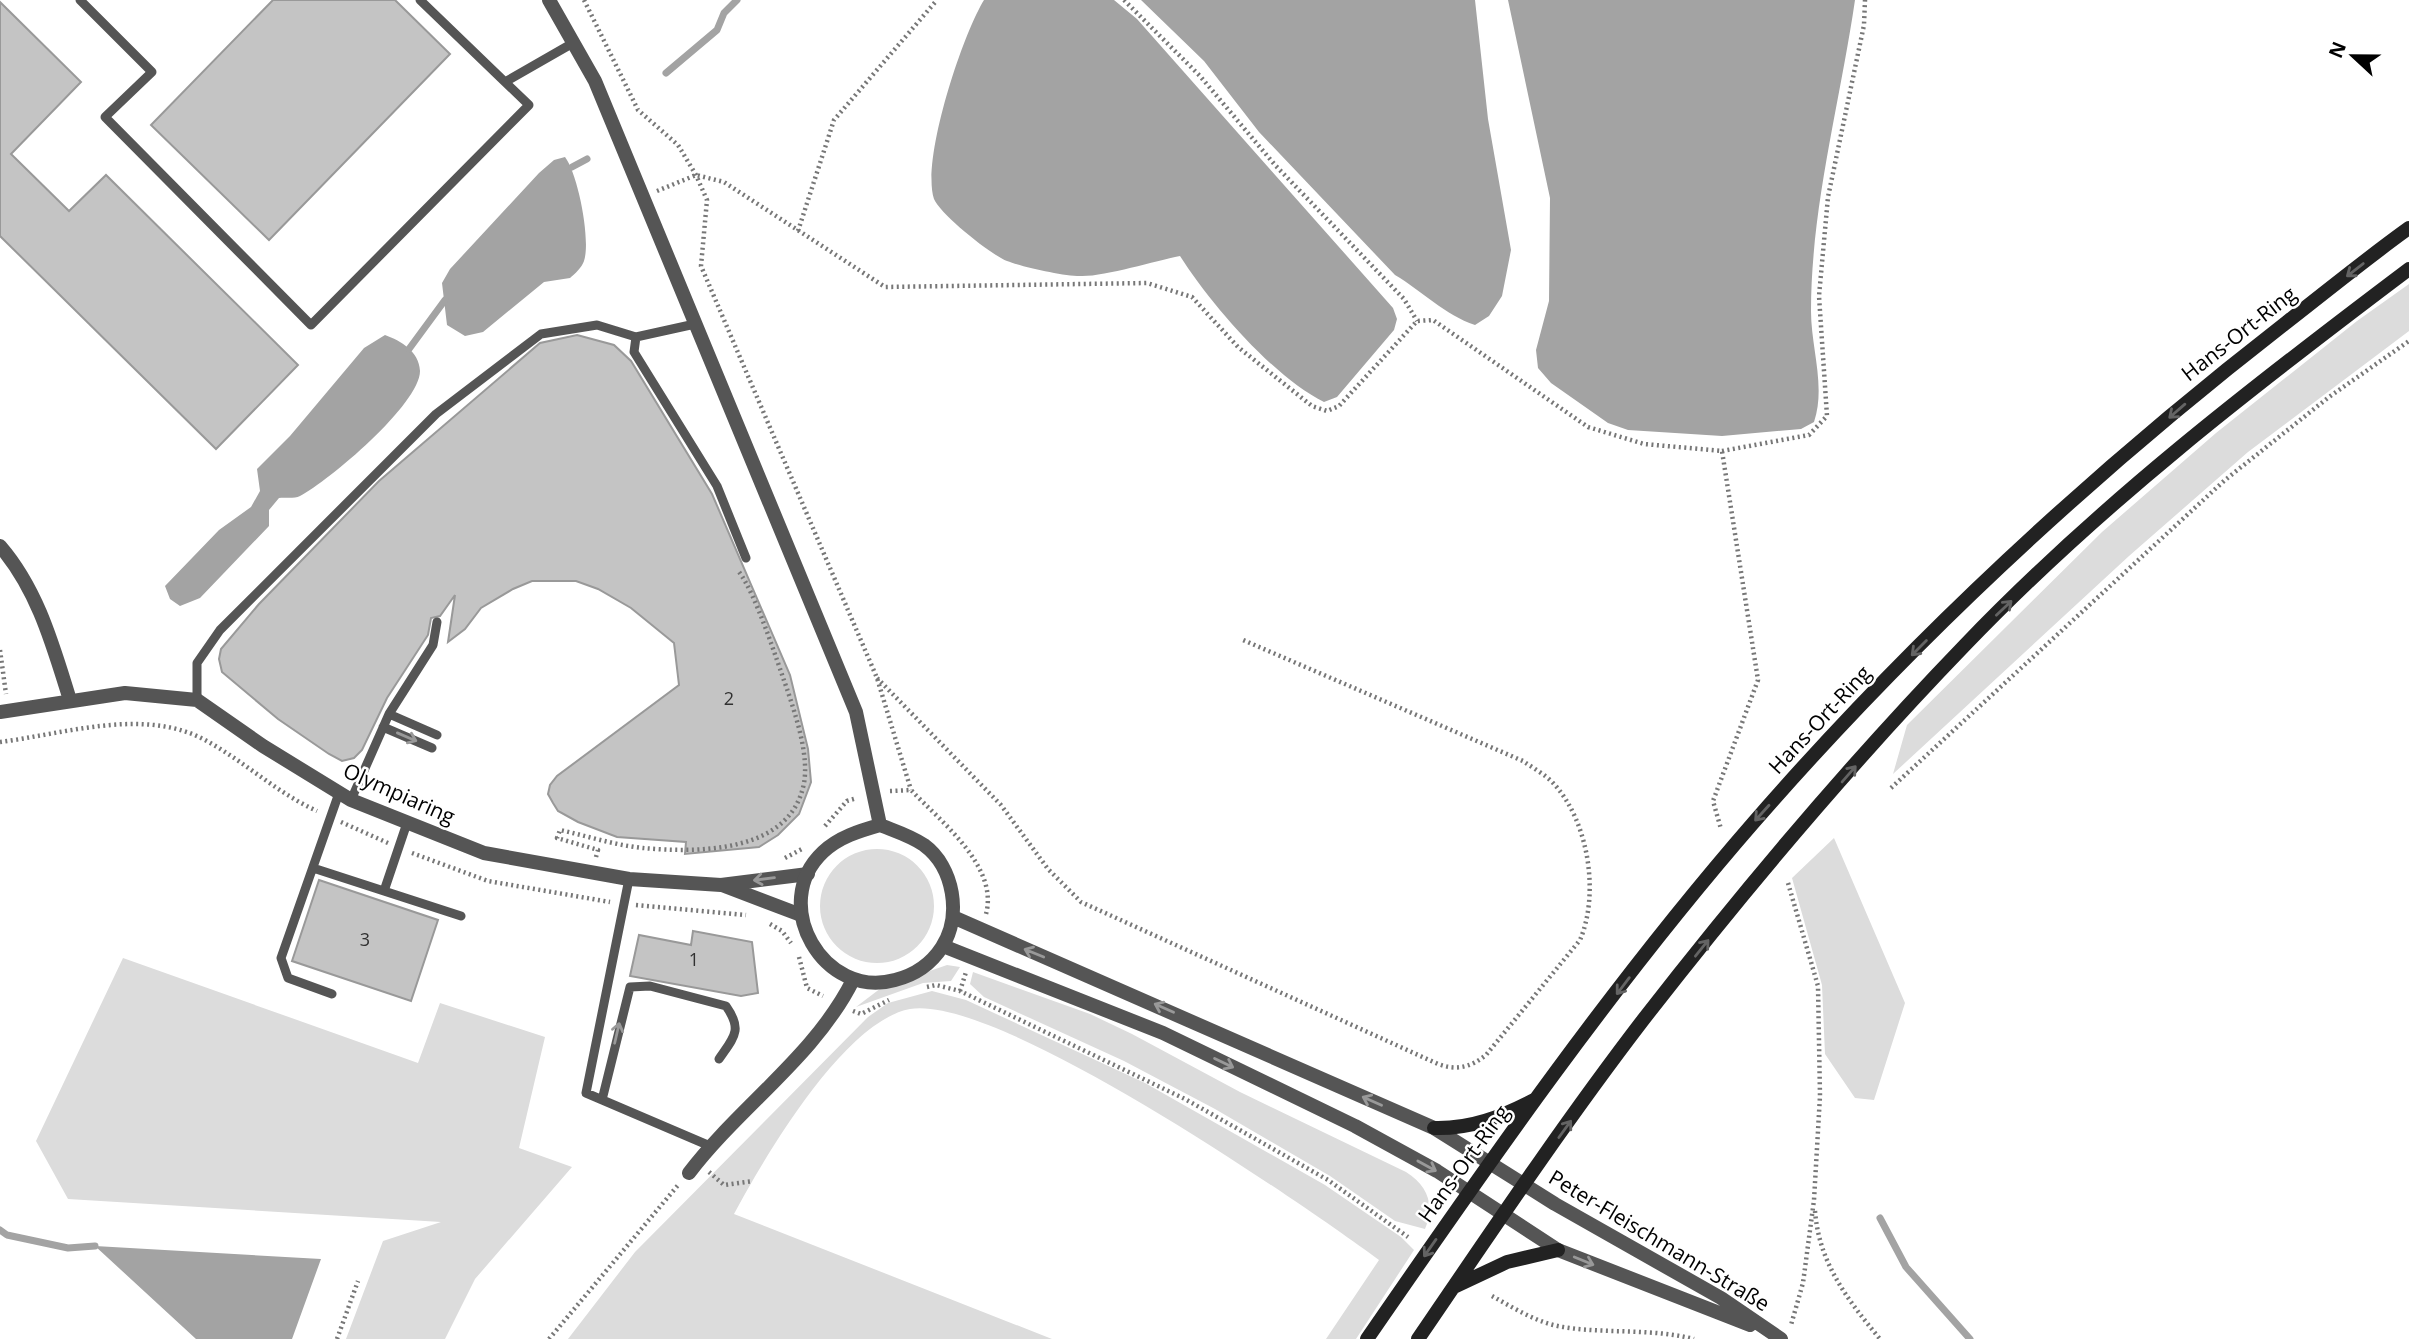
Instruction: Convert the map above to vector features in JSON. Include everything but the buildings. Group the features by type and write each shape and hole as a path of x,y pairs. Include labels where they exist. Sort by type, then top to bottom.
{"main road":[{"name":"Hans-Ort-Ring","path":"1367,1339 1538,1097 1679,912 1754,822 1950,617 2058,513 2207,384 2409,229"},
{"path":"1418,1339 1642,1021 1764,870 1967,643 2086,531 2208,426 2409,269"},
{"path":"1434,1128 1471,1126 1496,1118 1538,1097"},
{"path":"1453,1288 1507,1262 1558,1250"}],"street":[{"path":"549,0 595,81 856,712 880,825"},
{"path":"0,546 25,582 47,626 69,700"},
{"name":"Olympiaring","path":"0,712 125,692 197,700 263,746 345,796 484,853 629,879 721,885 807,874"},
{"path":"880,825 912,838 937,858 949,880 953,917 943,946 927,964 907,977 878,983 853,979 822,959 811,945 801,915 801,898 807,874 821,853 838,840 880,825"},
{"name":"Olympiaring","path":"721,885 801,915"},
{"name":"Peter-Fleischmann-Straße","path":"953,917 1434,1128 1525,1185 1781,1333"},
{"name":"Peter-Fleischmann-Straße","path":"943,946 1163,1033 1355,1126 1469,1193 1558,1250 1781,1333"},
{"path":"693,1167 710,1146 790,1066 840,1005 853,979"}],"lane":[{"path":"80,0 152,72 105,117 312,325 529,105 420,0"},
{"path":"505,82 573,43"},
{"path":"197,700 197,663 220,630 436,414 541,334 597,325 636,337 695,324"},
{"path":"636,337 634,352 717,486 746,558"},
{"path":"332,994 288,978 281,958 331,817 389,714 433,645 437,622"},
{"path":"389,714 437,735"},
{"path":"383,727 432,748"},
{"path":"384,891 407,823"},
{"path":"313,868 461,916"},
{"path":"629,879 586,1093 710,1146"},
{"path":"602,1100 630,987 650,986 726,1006 735,1018 736,1034 719,1059"}],"path":[{"path":"584,0 638,110 678,145 707,200 701,265 877,678 912,790 965,848 984,877 988,906 982,932"},
{"path":"798,231 834,120 937,0"},
{"path":"1124,0 1200,76 1275,165 1404,299 1417,321"},
{"path":"644,198 696,175 724,182 885,287 1147,283 1192,297 1238,347 1312,405 1327,411 1339,406 1417,321 1433,320 1588,427 1644,444 1722,451 1809,435 1827,416 1820,284 1828,197 1864,25 1866,0"},
{"path":"1891,788 2225,480 2329,397 2409,341"},
{"path":"1721,829 1713,801 1758,680 1722,451"},
{"path":"557,838 560,830 644,848 738,844 774,831 794,810 804,781 803,754 791,700 744,578 736,569"},
{"path":"877,678 1001,805 1048,869 1081,902 1438,1065 1449,1068 1474,1064 1486,1055 1580,940 1586,926 1589,878 1578,817 1554,782 1523,761 1243,640"},
{"path":"0,742 117,725 165,726 204,739 304,805 398,848 488,881 625,904 756,916 782,931 794,947 803,966 807,988 861,1014 897,997"},
{"path":"815,832 826,825 847,801 873,792 912,790"},
{"path":"772,878 773,863 802,849 809,841"},
{"path":"439,871 442,864"},
{"path":"1781,1333 1803,1283 1814,1200 1820,1096 1818,986 1788,883"},
{"path":"766,921 770,904"},
{"path":"960,991 971,958"},
{"path":"919,989 936,985 960,991 1185,1099 1328,1180 1408,1237"},
{"path":"550,1339 693,1167 724,1185 753,1181"},
{"path":"1814,1200 1817,1239 1830,1269 1880,1339"},
{"path":"337,1339 358,1281"},
{"path":"1492,1296 1527,1315 1561,1327 1672,1334 1694,1339"}],"shaded area":[{"path":"984,0 1114,0 1137,19 1393,308 1397,319 1394,330 1337,397 1324,402 1284,375 1225,316 1180,256 1090,276 1054,273 1000,257 967,233 938,206 934,199 932,181 938,128 965,41"},
{"path":"1141,0 1475,0 1488,119 1511,250 1502,296 1489,316 1475,325 1464,321 1395,275 1259,132 1204,61"},
{"path":"1508,0 1855,0 1827,155 1812,272 1811,311 1819,395 1814,422 1801,429 1722,436 1628,430 1608,423 1551,383 1538,368 1536,350 1549,301 1550,198"},
{"path":"565,157 579,192 584,223 586,251 582,266 570,278 544,282 483,332 465,336 447,325 442,283 450,269 539,173 554,160"},
{"path":"2409,284 2409,331 2248,452 2129,556 1893,774 1907,725 2102,532 2216,433 2357,321"},
{"path":"385,335 413,352 420,371 416,385 390,421 351,459 313,488 300,496 279,498 269,510 269,526 200,598 180,606 170,599 165,586 219,530 251,507 260,491 257,469 290,436 364,348"},
{"path":"1834,838 1905,1003 1874,1100 1855,1098 1825,1054 1822,985 1792,878"},
{"path":"877,849 899,854 917,866 929,884 934,906 929,928 917,946 899,958 877,963 855,958 837,946 825,928 820,906 825,884 837,866 855,854"},
{"path":"123,958 418,1063 440,1003 545,1037 519,1148 572,1167 475,1279 445,1339 346,1339 383,1241 441,1222 68,1199 36,1141"},
{"path":"947,965 960,967 951,981 923,983 856,1007 881,988"},
{"path":"973,972 1090,1014 1240,1092 1406,1172 1420,1183 1428,1197 1429,1212 1425,1229 1395,1221 1330,1176 1215,1109 1124,1061 984,997 970,984"},
{"path":"932,991 966,1000 1145,1083 1325,1185 1401,1237 1414,1250 1356,1339 1326,1339 1379,1260 1219,1151 1076,1067 1009,1034 952,1013 910,1009 885,1019 859,1038 833,1064 785,1128 734,1214 1052,1339 568,1339 635,1252 868,1017 888,1003"},
{"path":"95,1246 321,1259 292,1339 196,1339"}],"waterway":[{"path":"666,73 717,30 724,13 737,0"},
{"path":"572,167 587,159"},
{"path":"409,349 445,300"},
{"path":"1880,1218 1906,1267 1970,1339"},
{"path":"0,1230 7,1235 68,1248 95,1246"}]}
